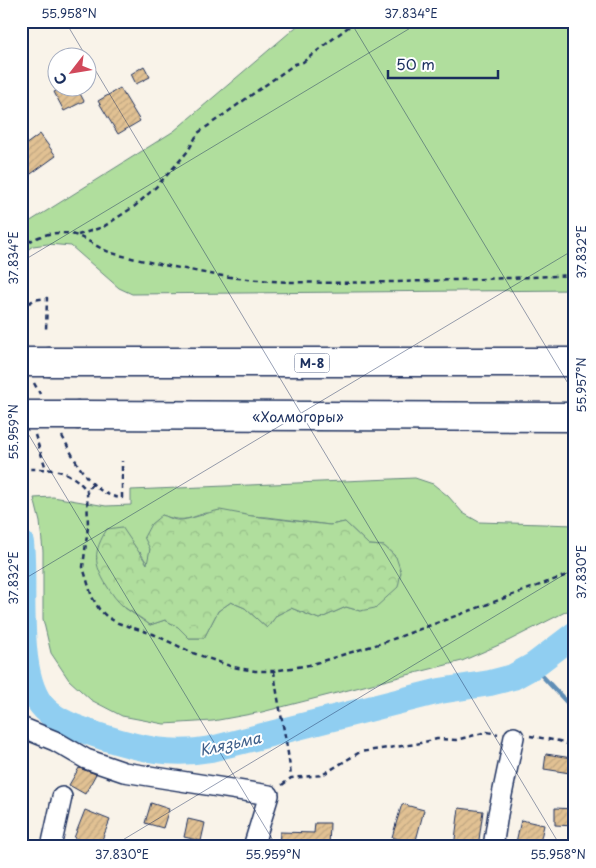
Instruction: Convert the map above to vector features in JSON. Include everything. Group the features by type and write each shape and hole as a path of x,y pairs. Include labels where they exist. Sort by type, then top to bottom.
{"highway":[{"name":"М-8","path":"21,362 575,362"},
{"name":"«Холмогоры»","path":"21,415 575,417"}],"lane":[{"path":"21,727 55,742 86,759 124,772 269,795 253,847"},
{"path":"493,847 514,737"},
{"path":"52,847 62,797"}],"path":[{"path":"77,236 103,227 142,199 156,187 188,151 198,133 296,64 304,62 356,21"},
{"path":"21,247 42,236 64,232 77,236 110,252 210,274 252,280 338,283 474,280 575,275"},
{"path":"21,308 34,300 47,298 46,330"},
{"path":"122,461 122,498"},
{"path":"21,469 46,469 71,474 81,482 87,491 88,527 83,567 92,597 99,609 118,623 152,634 202,656 233,667 255,671 274,671 309,665 385,642 575,572"},
{"path":"87,491 92,484"},
{"path":"274,671 291,778 322,775 360,752 416,744 438,738 456,740 487,732 514,737 532,736 559,740 575,746"}],"green space":[{"path":"303,21 575,21 575,290 132,294 119,288 71,246 48,244 33,246 21,254 21,227 174,131"},
{"path":"415,478 433,484 448,496 463,513 479,522 575,525 575,607 508,641 462,661 262,712 213,721 164,724 122,716 91,700 69,680 51,653 43,619 43,551 40,522 34,498 53,497 106,506 131,505 131,490","holes":["205,513 267,517 330,525 345,522 369,545 384,546 396,557 360,611 346,607 319,619 291,608 277,615 267,628 245,608 231,602 218,611 204,638 189,638 179,627 165,620 150,625 125,608 140,552 148,565 150,549 162,515 174,519 188,519"]},
{"path":"220,510 252,516 330,525 345,522 369,545 384,546 396,557 401,572 398,587 375,608 360,611 346,607 319,619 291,608 277,615 267,628 245,608 231,602 218,611 204,638 189,638 178,627 165,620 150,625 117,600 102,578 96,558 99,544 107,529 122,527 147,564 150,549 144,537 151,524 162,515 182,520"}],"building":[{"path":"144,66 150,77 136,84 131,74"},
{"path":"120,88 140,121 118,134 98,101"},
{"path":"57,98 82,98 84,101 64,111"},
{"path":"40,134 56,156 28,176 21,167 21,148"},
{"path":"546,754 572,758 570,773 544,769"},
{"path":"79,768 96,774 85,794 69,785"},
{"path":"151,803 169,809 163,828 145,823"},
{"path":"402,804 424,810 415,844 392,837"},
{"path":"459,808 483,811 478,847 454,847"},
{"path":"555,808 575,809 575,826 555,825"},
{"path":"85,810 110,820 99,847 74,838"},
{"path":"188,819 205,823 201,841 184,837"},
{"path":"521,820 544,825 539,847 515,847"},
{"path":"315,823 330,823 329,847 279,847 280,832 314,833"}],"waterway":[{"name":"Клязьма","path":"21,543 25,654 28,676 35,695 45,709 65,723 143,748 183,752 211,749 440,691 490,683 513,677 533,666 575,634"},
{"path":"533,666 575,711"}]}
